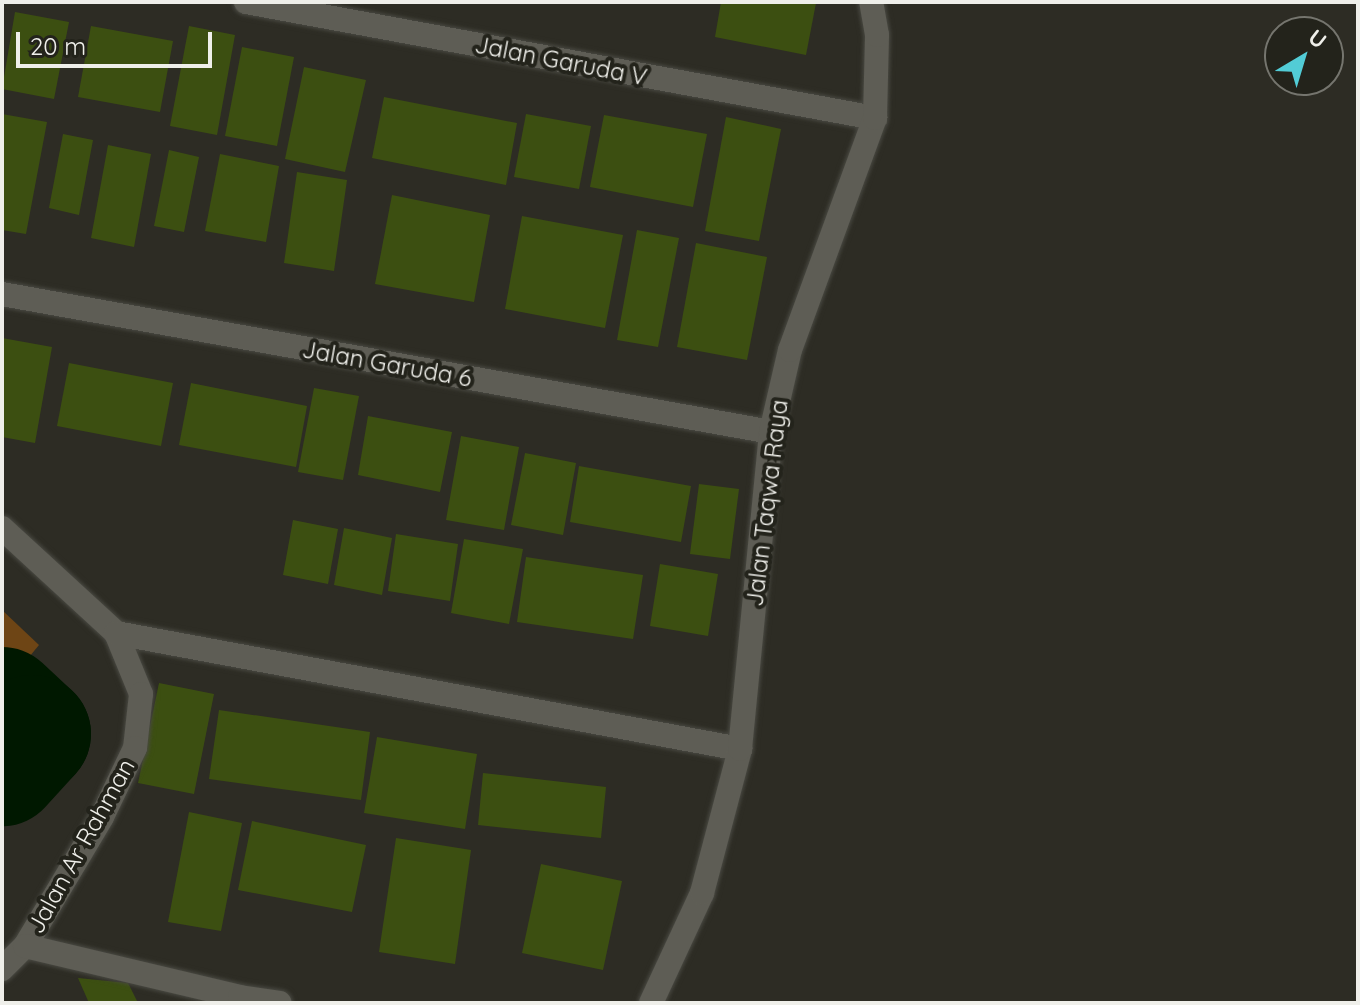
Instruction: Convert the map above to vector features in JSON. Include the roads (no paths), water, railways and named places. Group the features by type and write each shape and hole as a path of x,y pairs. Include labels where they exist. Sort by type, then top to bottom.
{"street":[{"name":"Jalan Garuda V","path":"246,2 875,118"},
{"name":"Jalan Taqwa Raya","path":"651,1003 702,893 740,749 771,432 790,350 875,118 877,35 871,2"},
{"name":"Jalan Garuda 6","path":"2,294 771,432"},
{"name":"Jalan Ar Rahman","path":"2,528 116,633 141,694 135,748 102,817 25,946 2,969"},
{"path":"116,633 740,749"},
{"path":"25,946 241,1000 280,1003"}],"waterway":[{"path":"2,706 32,734 2,767"}]}
